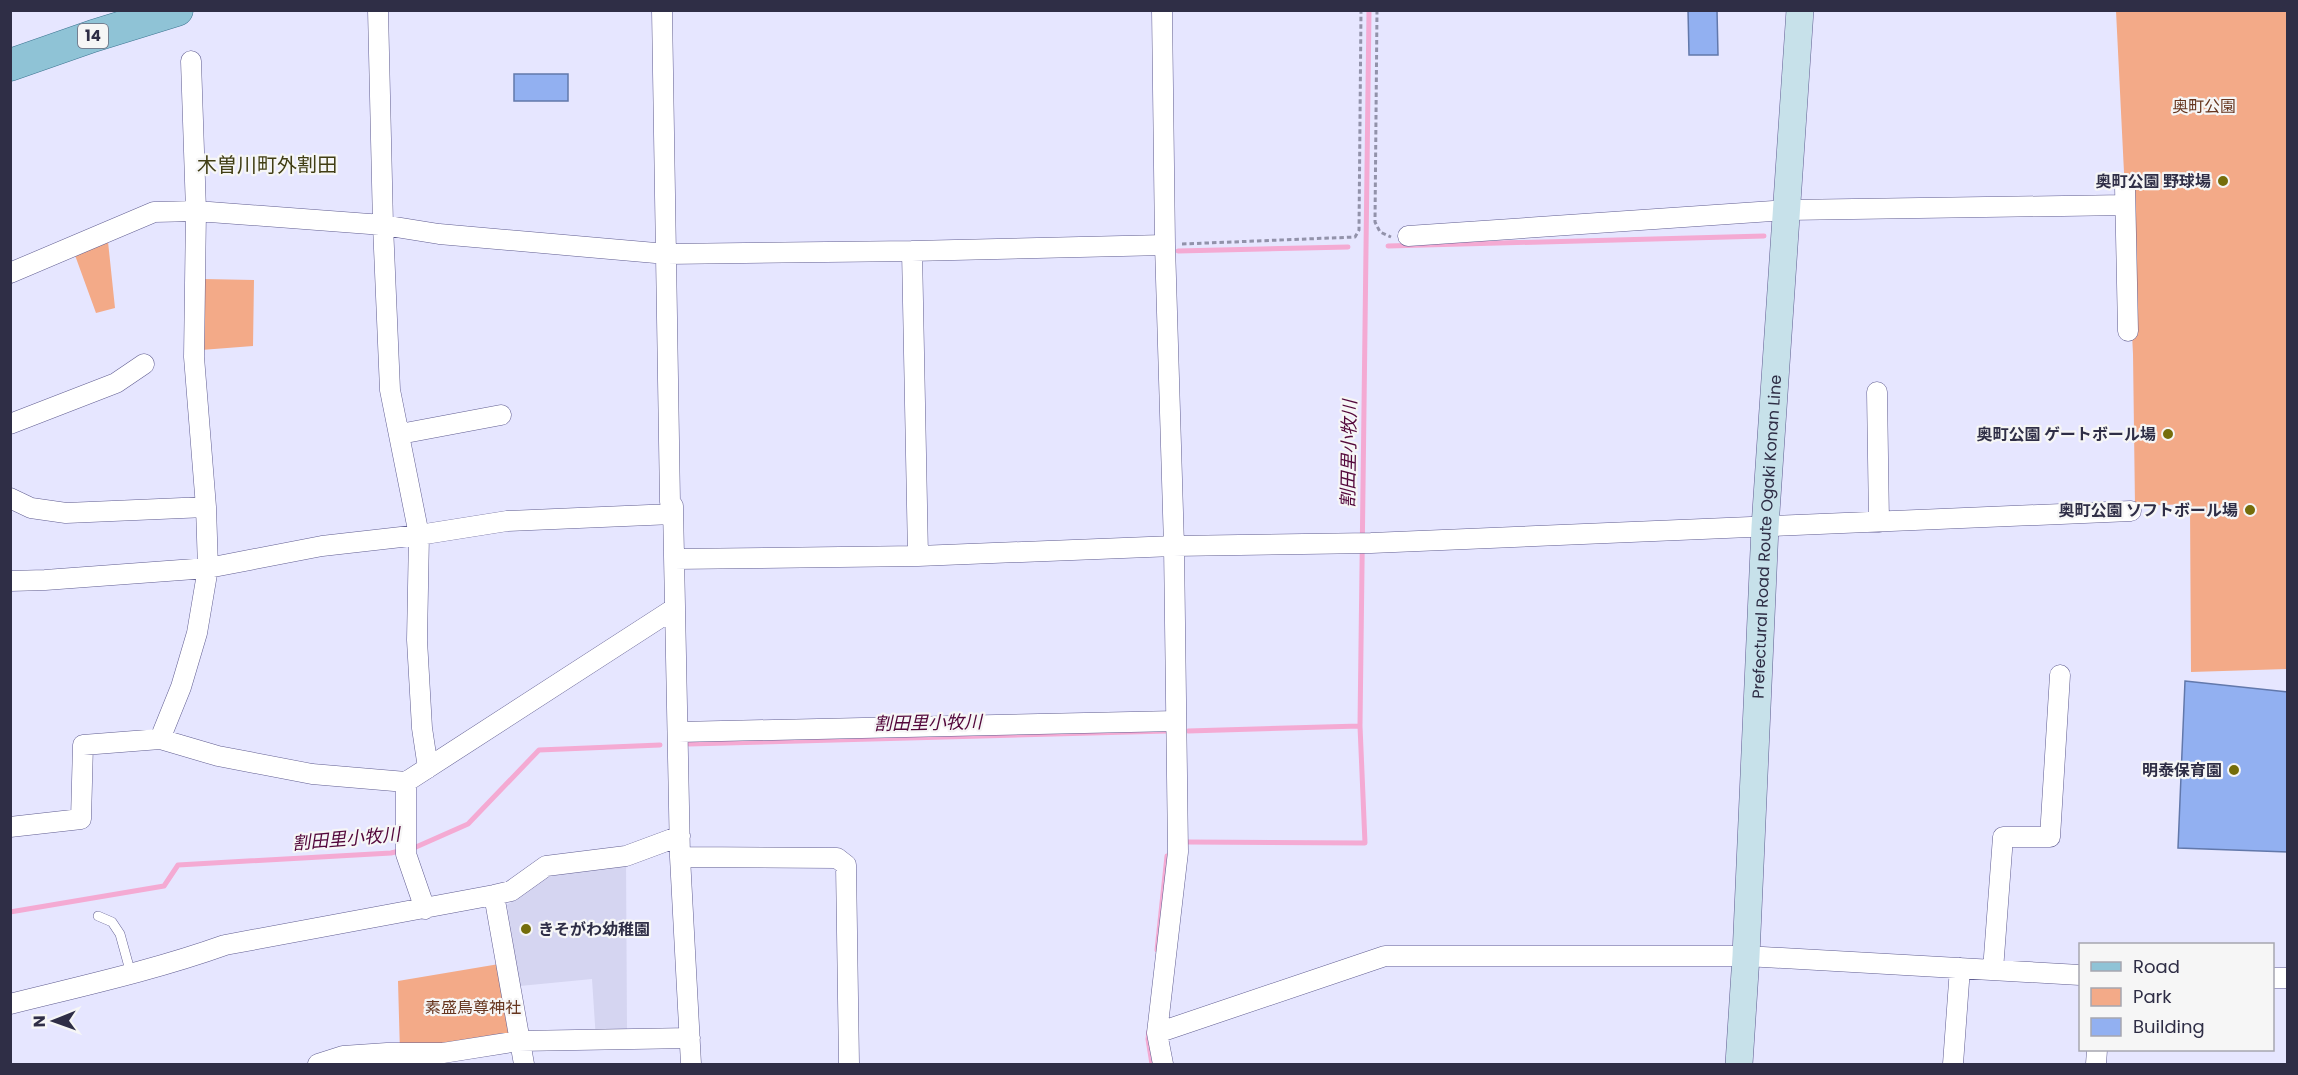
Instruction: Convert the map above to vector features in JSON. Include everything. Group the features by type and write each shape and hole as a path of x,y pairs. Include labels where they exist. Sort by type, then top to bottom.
{"main road":[{"name":"14","path":"10,65 177,10"},
{"name":"Prefectural Road Route Ogaki Konan Line","path":"1739,1065 1765,527 1800,10"}],"street":[{"path":"378,10 390,390 419,535 417,640 422,728 428,768"},
{"path":"662,10 668,254 670,502 673,506 680,857 691,1065"},
{"path":"1162,10 1165,245 1174,546 1178,852 1157,1033 1163,1065"},
{"path":"160,739 181,687 197,633 208,568 206,507 194,357 196,211 191,61"},
{"path":"1408,236 1788,210 2125,196 2128,331"},
{"path":"10,273 154,212 196,211 383,225 439,234 668,254 1165,245"},
{"path":"912,251 918,556"},
{"path":"10,424 116,383 144,364"},
{"path":"1878,392 1879,522"},
{"path":"400,434 501,416"},
{"path":"10,498 32,508 66,513 206,507"},
{"path":"674,560 918,556 1174,546 1364,543 2131,511"},
{"path":"10,581 208,568 322,546 419,535 507,521 673,514"},
{"path":"10,827 81,819 83,745 160,739 218,756 312,774 406,782 675,608"},
{"path":"1993,970 2003,837 2050,837 2060,675"},
{"path":"679,732 1176,721"},
{"path":"406,782 406,850 425,909"},
{"path":"10,1004 131,974 225,945 511,891 546,866 626,856 680,836"},
{"path":"680,857 837,858 846,865 849,1065"},
{"path":"494,895 524,1065"},
{"path":"1157,1033 1385,956 1746,956 2079,975"},
{"path":"1953,1065 1960,968"},
{"path":"318,1065 342,1056 443,1053 519,1041 690,1038"}],"lane":[{"path":"98,916 112,922 120,934 131,974"}],"path":[{"path":"1165,245 1354,237 1359,230 1361,10"},
{"path":"1377,10 1375,222 1380,232 1388,237 1408,236"}],"shaded area":[{"path":"626,856 627,1029 596,1040 592,979 520,986 507,905 545,878"}],"green space":[{"name":"奥町公園","path":"2116,11 2287,11 2287,669 2191,672 2190,504 2135,506 2133,354"},
{"path":"107,232 115,308 96,313 72,247"},
{"path":"203,279 254,280 253,346 201,350"},
{"name":"素盛鳥尊神社","path":"505,963 519,1041 400,1053 398,981"}],"building":[{"path":"1688,10 1717,10 1718,55 1689,55"},
{"path":"514,74 568,74 568,101 514,101"},
{"name":"明泰保育園","path":"2185,681 2288,692 2288,852 2178,848"}],"waterway":[{"name":"割田里小牧川","path":"1188,731 1360,726 1369,10"},
{"path":"1388,246 1764,236"},
{"path":"1178,251 1348,247"},
{"path":"1188,842 1365,843 1360,726"},
{"name":"割田里小牧川","path":"689,744 1167,731"},
{"name":"割田里小牧川","path":"10,912 164,886 178,865 391,853 416,847 468,824 539,750 660,745"},
{"path":"1157,950 1167,856"},
{"path":"1149,1031 1152,1064"}],"place":[{"name":"奥町公園 野球場","path":"2223,181"},
{"name":"奥町公園 ゲートボール場","path":"2168,434"},
{"name":"奥町公園 ソフトボール場","path":"2250,510"},
{"name":"明泰保育園","path":"2234,770"},
{"name":"きそがわ幼稚園","path":"526,929"}],"district":[{"name":"木曽川町外割田","path":"267,165"}]}
